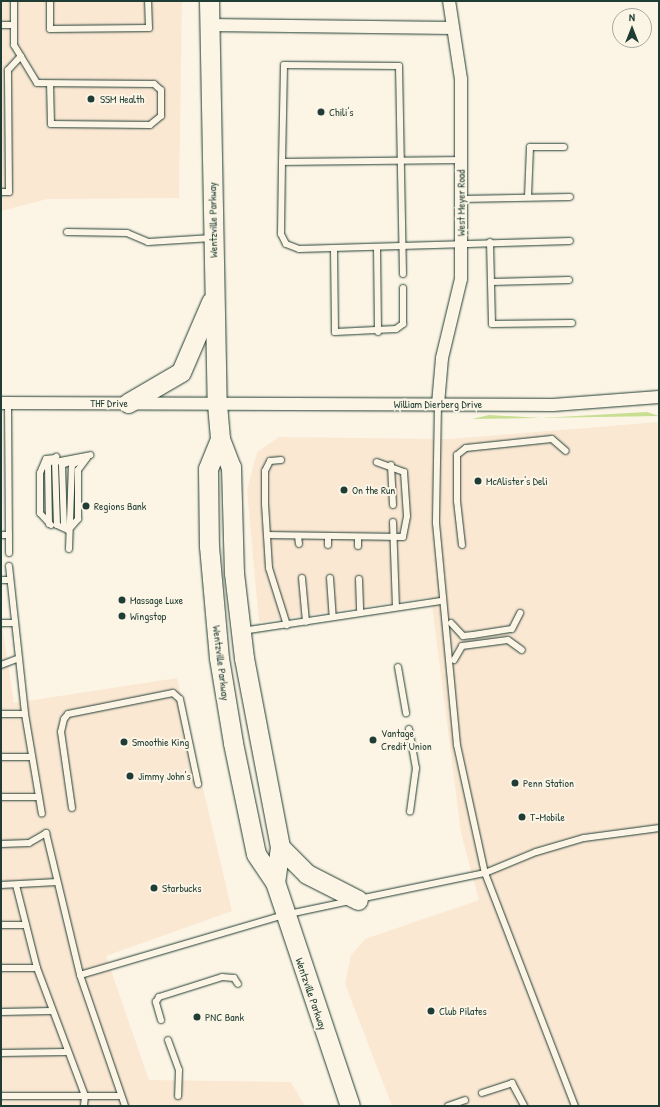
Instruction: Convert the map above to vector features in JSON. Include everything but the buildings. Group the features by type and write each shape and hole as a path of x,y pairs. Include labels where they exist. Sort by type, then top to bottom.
{"main road":[{"name":"Wentzville Parkway","path":"209,1 217,404 220,439 231,467 234,573 241,632 280,847 275,882"},
{"path":"128,403 181,372 215,293"},
{"name":"Wentzville Parkway","path":"220,439 208,469 210,546 219,658 256,854 275,882 284,915 350,1106"},
{"path":"280,847 307,874 358,900"}],"street":[{"name":"West Meyer Road","path":"438,404 442,358 460,279 461,245 461,79 449,1"},
{"path":"210,26 453,28"},
{"name":"William Dierberg Drive","path":"217,404 561,405 659,398"},
{"name":"THF Drive","path":"5,403 217,404"}],"lane":[{"path":"14,1 14,45 37,83 154,84 162,90 162,116 150,125 51,124 50,84"},
{"path":"50,1 50,29 149,28 148,1"},
{"path":"1,25 14,25"},
{"path":"1,192 10,192 8,70 21,56"},
{"path":"403,274 401,248 399,161 399,66 284,65 281,234 286,244 299,249 334,249 401,248 490,242 570,241"},
{"path":"1,70 8,70"},
{"path":"528,197 530,147 564,146"},
{"path":"282,162 461,160"},
{"path":"461,199 570,197"},
{"path":"67,232 127,233 148,242 191,242 214,238"},
{"path":"490,242 492,324 572,323"},
{"path":"377,248 378,332"},
{"path":"334,249 335,332 378,332 396,330 403,324 404,288"},
{"path":"491,282 569,280"},
{"path":"5,403 10,553"},
{"path":"438,404 436,523 440,601 457,745 485,873 575,1106"},
{"path":"462,544 457,501 457,455 466,448 552,439 566,451"},
{"path":"68,530 49,524 48,464 56,457 90,455"},
{"path":"68,530 78,519 78,470 90,455"},
{"path":"69,549 68,530 64,526 62,464 90,455"},
{"path":"281,460 270,461 265,471 267,535 269,568 287,624"},
{"path":"267,535 404,537 406,490 404,472 391,465 377,462"},
{"path":"391,465 393,505"},
{"path":"1,494 9,494"},
{"path":"393,522 392,537 396,607"},
{"path":"1,535 9,535"},
{"path":"298,536 299,544"},
{"path":"328,536 328,545"},
{"path":"358,537 358,546"},
{"path":"10,566 10,580 25,714 42,814"},
{"path":"302,578 306,622"},
{"path":"330,578 333,617"},
{"path":"359,579 360,613"},
{"path":"1,580 10,580"},
{"path":"241,632 440,601"},
{"path":"451,623 463,636 473,635 512,629 520,613"},
{"path":"1,623 15,623"},
{"path":"454,660 462,646 508,640 522,650"},
{"path":"1,665 19,658"},
{"path":"398,667 406,713"},
{"path":"72,808 61,732 64,719 68,714 173,693 180,699 198,784"},
{"path":"1,714 25,714"},
{"path":"409,729 416,768 410,812"},
{"path":"1,757 32,757"},
{"path":"1,797 39,797"},
{"path":"80,975 284,915 485,873 536,852 584,838 659,828"},
{"path":"1,844 29,843 46,833 80,975 125,1106"},
{"path":"1,885 57,882"},
{"path":"16,885 38,968 66,1052 84,1096 84,1106"},
{"path":"1,926 26,925"},
{"path":"1,968 38,968"},
{"path":"161,1020 156,1002 159,997 222,977 234,978 238,984"},
{"path":"1,1012 52,1011"},
{"path":"168,1040 179,1070 178,1096"},
{"path":"1,1052 66,1052"},
{"path":"482,1093 512,1083 524,1106"},
{"path":"1,1096 121,1096"},
{"path":"448,1106 465,1100"}],"shaded area":[{"name":"SSM Health","path":"1,1 182,1 179,198 47,199 1,211"},
{"path":"659,422 659,1106 392,1106 345,984 351,955 365,939 479,900 461,833 431,597 259,622 247,490 257,452 279,437 449,439"},
{"path":"1,619 14,703 177,678 232,911 106,956 149,1080 291,1082 305,1106 1,1106"}],"green space":[{"path":"647,412 659,416 544,418"},
{"path":"489,415 540,418 472,419"}],"place":[{"name":"SSM Health","path":"91,99"},
{"name":"Chili's","path":"321,112"},
{"name":"McAlister's Deli","path":"478,481"},
{"name":"On the Run","path":"344,490"},
{"name":"Regions Bank","path":"86,506"},
{"name":"Massage Luxe","path":"122,600"},
{"name":"Wingstop","path":"122,616"},
{"name":"Vantage Credit Union","path":"373,740"},
{"name":"Smoothie King","path":"124,742"},
{"name":"Jimmy John's","path":"130,776"},
{"name":"Penn Station","path":"515,783"},
{"name":"T-Mobile","path":"522,817"},
{"name":"Starbucks","path":"154,888"},
{"name":"Club Pilates","path":"431,1011"},
{"name":"PNC Bank","path":"197,1017"}]}
